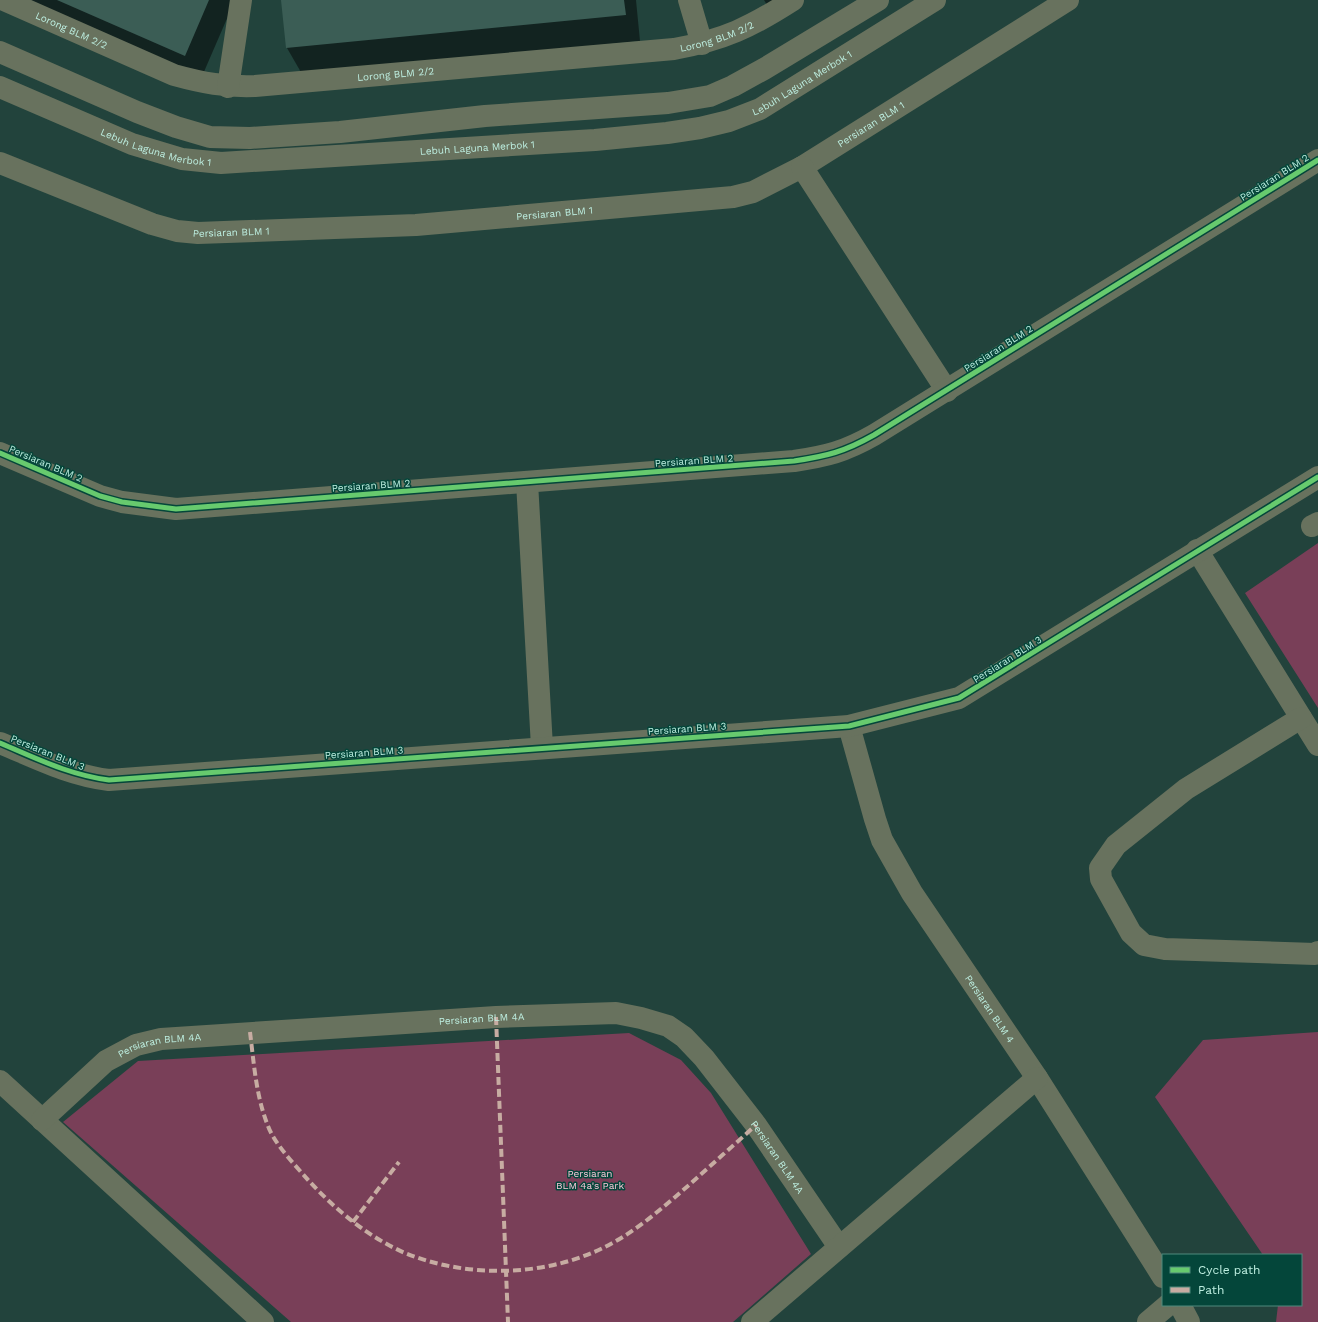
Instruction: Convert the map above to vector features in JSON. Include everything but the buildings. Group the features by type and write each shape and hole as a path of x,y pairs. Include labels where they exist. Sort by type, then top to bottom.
{"street":[{"name":"Lorong BLM 2/2","path":"4,0 174,75 202,83 228,87 255,86 620,55 702,44 733,34 757,23 793,0"},
{"path":"228,87 242,0"},
{"path":"689,0 702,44"},
{"path":"0,52 176,128 210,137 250,138 340,132 485,116 668,103 710,96 752,76 878,0"},
{"name":"Lebuh Laguna Merbok 1","path":"0,87 132,144 182,159 221,163 660,134 729,121 760,108 935,0"},
{"name":"Persiaran BLM 1","path":"0,163 152,224 177,231 198,233 416,224 733,196 753,192 802,167 1068,0"},
{"name":"Persiaran BLM 2","path":"0,453 100,496 122,502 176,509 794,461 826,456 850,448 947,391 1318,160"},
{"path":"802,167 947,391"},
{"name":"Persiaran BLM 3","path":"0,743 60,769 86,777 109,780 542,747 849,726 959,698 1197,550 1318,477"},
{"path":"526,482 542,747"},
{"path":"1197,550 1318,745"},
{"path":"1302,718 1186,789 1116,845 1100,868 1101,879 1131,933 1144,945 1165,949 1228,952 1315,954 1318,952"},
{"name":"Persiaran BLM 4","path":"849,726 875,819 882,840 894,862 940,938 1036,1078 1162,1275"},
{"name":"Persiaran BLM 4A","path":"42,1120 106,1061 136,1044 161,1039 496,1017 616,1013 641,1018 668,1026 684,1037 704,1058 756,1126 839,1247"},
{"path":"752,1322 1036,1078"},
{"path":"0,1081 263,1322"},
{"path":"1148,1322 1167,1306"},
{"path":"1181,1306 1189,1322"}],"green space":[{"path":"1318,543 1318,708 1245,593"},
{"path":"1318,1032 1318,1322 1276,1322 1278,1306 1302,1306 1302,1254 1262,1254 1155,1097 1203,1040"},
{"name":"Persiaran BLM 4a's Park","path":"629,1033 681,1060 711,1093 811,1254 733,1322 291,1322 63,1122 138,1061"}],"marked path":[{"path":"496,1017 508,1322"},
{"path":"250,1032 256,1080 264,1115 271,1133 292,1162 330,1202 365,1231 391,1247 405,1253 428,1261 451,1266 475,1270 524,1270 572,1260 607,1246 632,1231 656,1213 756,1125"},
{"path":"353,1222 399,1162"}],"cycle path":[{"path":"0,453 100,496 122,502 176,509 794,461 816,457 844,449 874,435 1318,160"},
{"path":"0,743 66,770 94,778 109,780 849,726 959,698 1318,477"}]}
